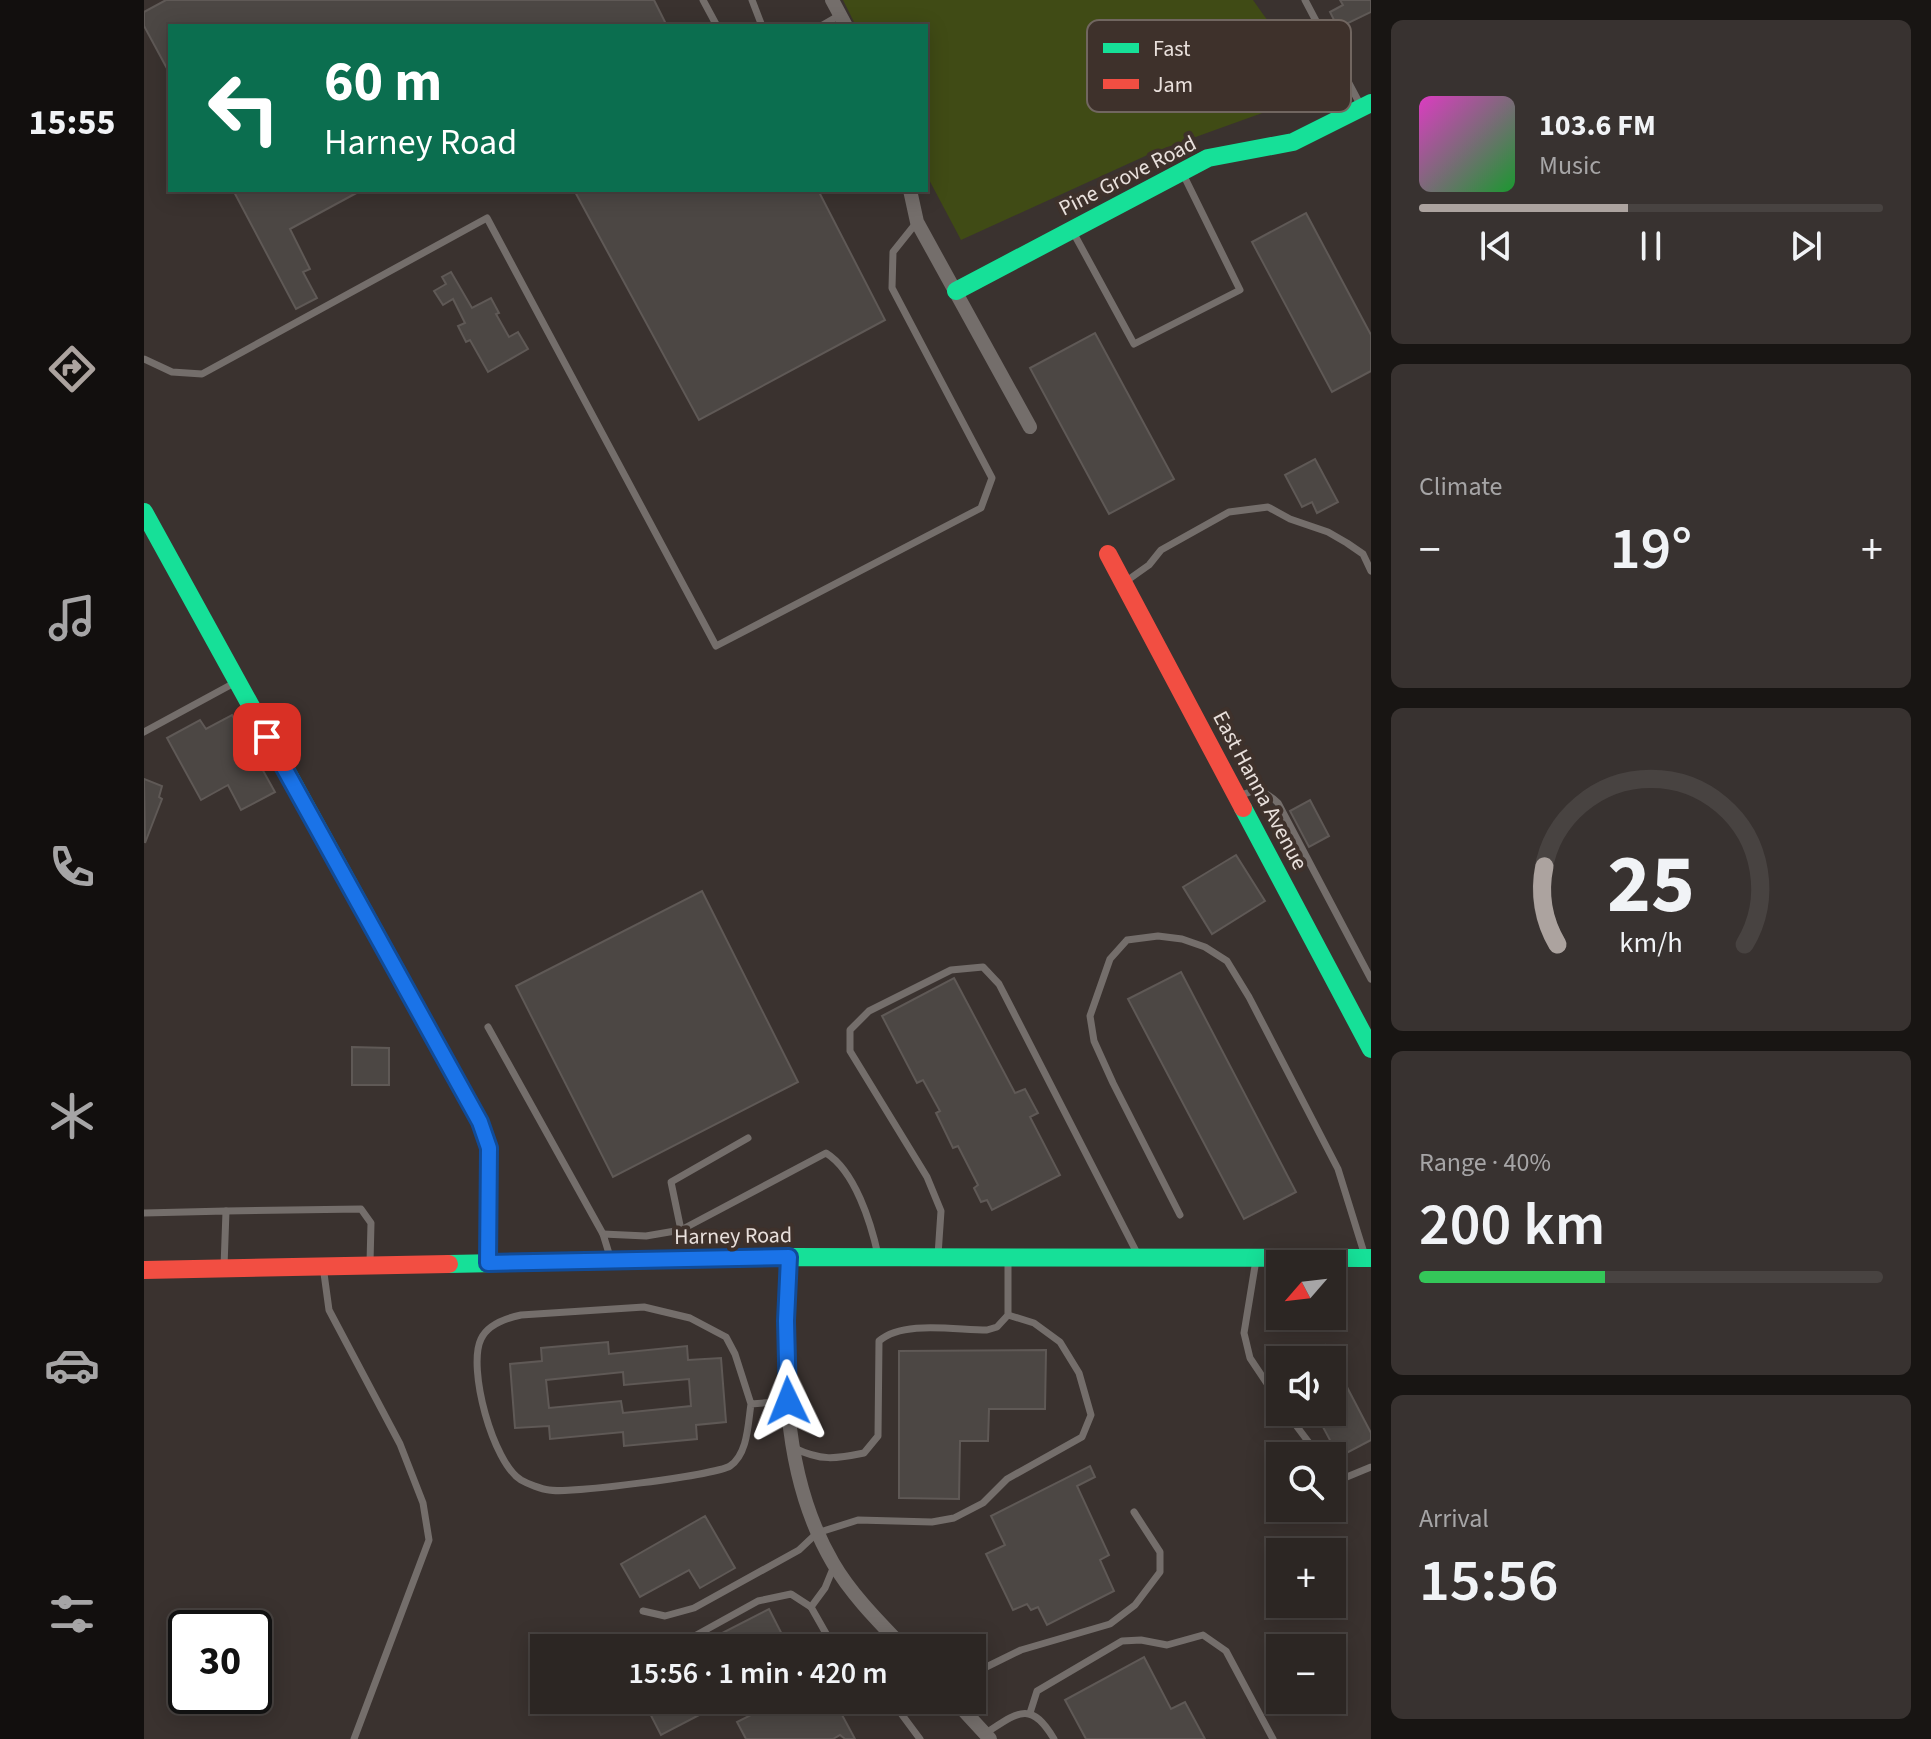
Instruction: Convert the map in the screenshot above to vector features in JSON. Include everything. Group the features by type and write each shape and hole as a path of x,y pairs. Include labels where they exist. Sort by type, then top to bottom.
{"street":[{"path":"832,0 843,21"},
{"name":"Pine Grove Road","path":"956,291 1208,158 1293,142 1367,106"},
{"path":"910,192 917,222 1030,427"},
{"path":"144,512 480,1122 489,1148 488,1263"},
{"name":"East Hanna Avenue","path":"1108,554 1237,797 1365,1022 1371,1049"},
{"path":"789,1257 786,1321 788,1401 792,1447 800,1484 817,1533 834,1566 891,1634"},
{"name":"Harney Road","path":"144,1270 789,1257 1368,1258"},
{"path":"967,1714 988,1736"}],"lane":[{"path":"703,0 716,24"},
{"path":"752,0 761,24"},
{"path":"1305,0 1317,20"},
{"path":"1351,79 1367,106"},
{"path":"1072,230 1134,344 1240,290 1182,172"},
{"path":"144,359 172,372 202,374 487,218 716,646 981,508 992,478 892,288 893,252 917,222"},
{"path":"1123,583 1140,573 1161,550 1229,512 1268,507 1347,543 1363,554 1371,571"},
{"path":"144,732 236,682"},
{"path":"1237,797 1259,790 1278,803 1371,979"},
{"path":"1180,1215 1094,1041 1090,1016 1110,959 1127,940 1158,936 1182,939 1205,947 1227,961 1249,997 1338,1169 1368,1258"},
{"path":"938,1258 941,1211 927,1177 850,1051 850,1030 869,1011 951,970 983,967 999,984 1139,1258"},
{"path":"488,1027 603,1234 611,1261"},
{"path":"681,1230 671,1182 748,1138"},
{"path":"603,1234 646,1236 681,1230 826,1153 839,1161 866,1211 879,1257"},
{"path":"144,1213 361,1209 371,1223 370,1265"},
{"path":"224,1268 226,1211"},
{"path":"792,1447 815,1459 864,1453 878,1436 879,1341 888,1334 906,1328 987,1330 997,1327 1008,1315 1008,1257"},
{"path":"1257,1258 1244,1333 1250,1358 1266,1382"},
{"path":"323,1266 329,1310 400,1444 423,1503 429,1540 354,1739"},
{"path":"644,1307 690,1318 726,1337 735,1354 751,1404 745,1442 731,1465 706,1474 551,1491 522,1481 509,1470 496,1448 481,1392 477,1351 482,1336 503,1319 521,1315 644,1307"},
{"path":"643,1611 665,1616 694,1608 799,1550 817,1533 858,1520 954,1518 983,1503 1007,1479 1082,1437 1091,1415 1079,1373 1060,1342 1034,1323 1008,1315"},
{"path":"751,1404 788,1401"},
{"path":"1346,1477 1371,1467"},
{"path":"986,1667 1021,1650 1110,1624 1135,1605 1160,1572 1160,1552 1134,1512"},
{"path":"811,1607 825,1588 834,1566"},
{"path":"698,1634 758,1601 791,1594 811,1607 826,1634"},
{"path":"884,1634 888,1631"},
{"path":"1030,1713 1037,1691 1122,1641 1141,1640 1167,1645 1203,1635 1226,1651 1273,1739"},
{"path":"988,1736 1012,1715 1030,1713 1042,1718 1054,1739"},
{"path":"901,1714 920,1739"}],"green space":[{"path":"843,0 1253,0 1267,20 1087,20 1087,112 1265,112 1154,152 961,240 928,178 928,24 855,24"}],"building":[{"path":"166,0 654,0 666,24 168,24 168,70 144,26 144,12"},
{"path":"1340,0 1371,0 1371,12 1351,22 1334,20 1330,12 1343,5"},
{"path":"234,192 358,192 290,229 310,269 303,272 317,298 296,309"},
{"path":"575,192 819,192 885,320 699,420"},
{"path":"1306,213 1371,335 1371,371 1332,392 1252,242"},
{"path":"451,272 472,308 491,298 509,337 518,332 528,349 488,372 470,340 466,342 458,326 465,323 453,299 443,305 434,291 446,284 442,277"},
{"path":"1095,333 1174,479 1109,514 1030,368"},
{"path":"1315,459 1338,502 1317,513 1312,502 1302,507 1285,475"},
{"path":"232,715 275,792 241,810 228,785 201,800 167,738 200,720 206,729"},
{"path":"144,779 162,786 159,797 162,799 145,843"},
{"path":"1310,800 1329,836 1309,847 1290,811"},
{"path":"1236,855 1265,901 1212,934 1183,887"},
{"path":"702,891 798,1082 613,1177 516,986"},
{"path":"1181,972 1296,1192 1244,1219 1128,999"},
{"path":"954,978 1015,1093 1025,1089 1038,1113 1030,1117 1060,1175 992,1210 987,1200 981,1202 974,1188 978,1185 958,1146 953,1148 936,1113 940,1111 923,1080 917,1083 882,1016"},
{"path":"352,1047 389,1048 389,1085 352,1085"},
{"path":"608,1342 609,1354 687,1346 688,1360 721,1358 726,1422 696,1425 697,1439 624,1446 623,1432 550,1439 549,1426 515,1428 510,1364 542,1361 541,1348","holes":["623,1372 624,1385 689,1379 691,1406 623,1413 621,1401 549,1408 546,1380"]},
{"path":"1046,1350 1045,1409 989,1409 988,1441 960,1441 959,1499 899,1498 899,1351"},
{"path":"1346,1385 1371,1433 1371,1440 1346,1453 1346,1442 1331,1442 1322,1426 1346,1426"},
{"path":"1090,1466 1095,1477 1077,1486 1109,1555 1100,1560 1114,1591 1047,1625 1038,1607 1031,1610 1027,1604 1013,1610 986,1554 1005,1545 991,1516"},
{"path":"705,1516 735,1568 700,1588 689,1570 640,1597 621,1564"},
{"path":"769,1609 782,1634 720,1634"},
{"path":"1144,1657 1171,1709 1185,1702 1205,1739 1086,1739 1065,1700"},
{"path":"650,1714 701,1714 661,1735"},
{"path":"753,1714 842,1714 855,1739 845,1739 840,1735 833,1739 746,1739 737,1722"}],"traffic: fast":[{"path":"956,291 1208,158 1293,142 1371,103"},
{"path":"144,512 480,1122 489,1148 488,1263"},
{"path":"1243,808 1371,1049"},
{"path":"449,1264 789,1257 1371,1258"}],"traffic: jam":[{"path":"1108,554 1243,808"},
{"path":"144,1270 449,1264"}],"route":[{"path":"267,737 480,1122 489,1148 488,1263 789,1257 786,1321 788,1401"}]}
